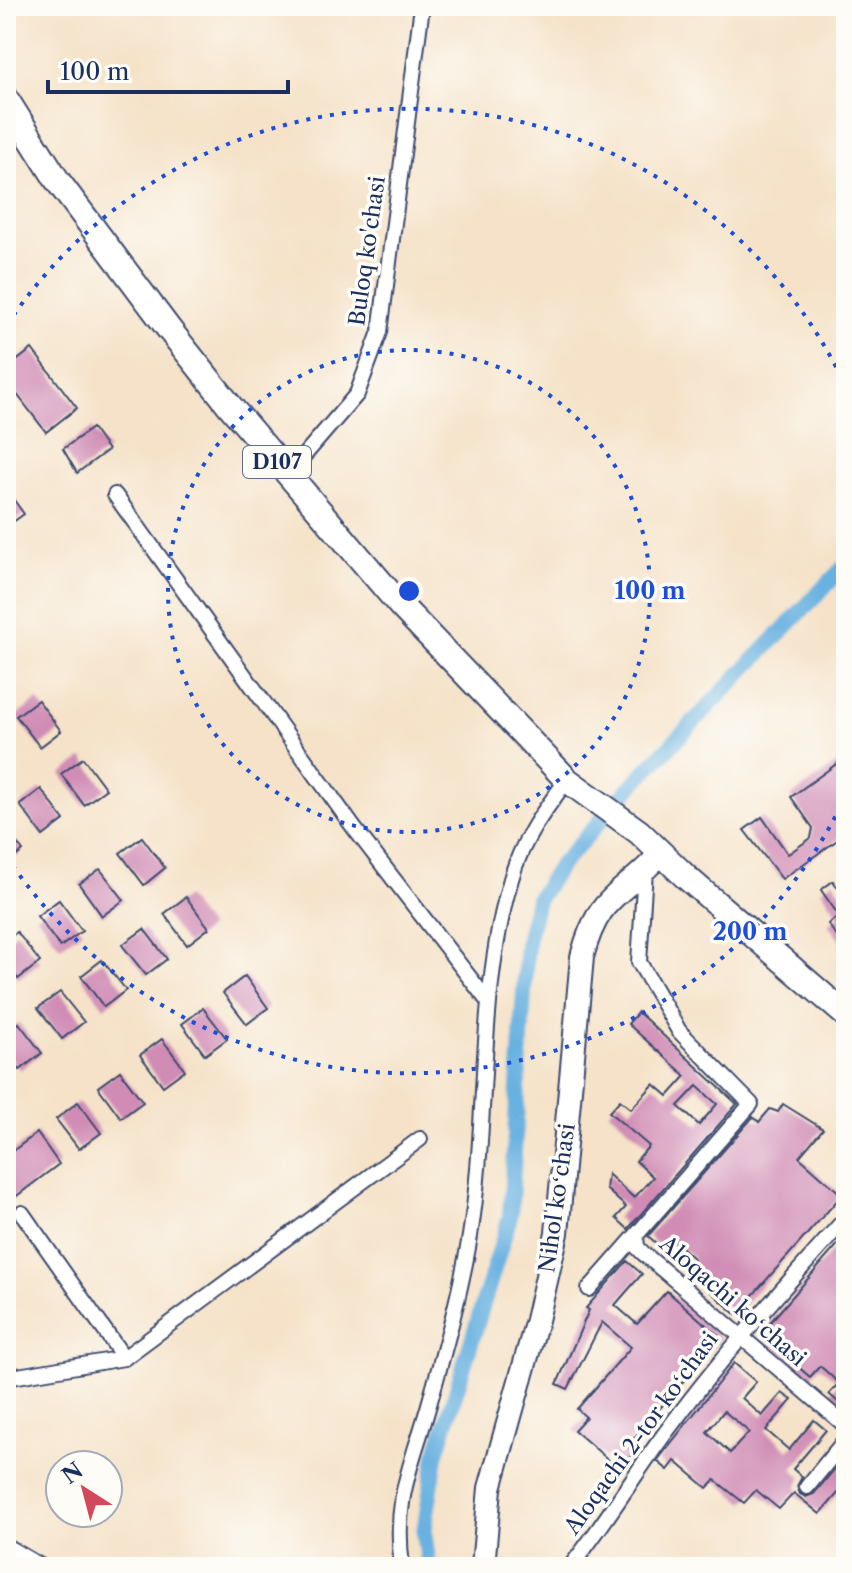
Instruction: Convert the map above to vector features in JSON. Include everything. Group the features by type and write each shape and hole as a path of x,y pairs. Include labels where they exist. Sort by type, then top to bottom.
{"main road":[{"name":"D107","path":"6,99 57,180 131,278 288,474 400,605 576,787 639,832 653,862 846,1015"},
{"name":"Nihol koʻchasi","path":"483,1563 490,1488 537,1320 557,1233 582,957 590,928 603,905 653,862"}],"street":[{"name":"Buloq ko'chasi","path":"288,474 357,394 380,332 422,6"},
{"path":"115,495 354,828 487,1000"},
{"path":"402,1567 398,1509 430,1402 469,1241 477,1192 487,1000 509,883 530,831 576,787"},
{"path":"589,1289 751,1104 679,1031 639,962 638,932 653,862"},
{"path":"6,1378 124,1358 420,1139"},
{"path":"22,1213 124,1358"},
{"name":"Aloqachi 2-tor koʻchasi","path":"570,1567 738,1337 846,1218"},
{"name":"Aloqachi koʻchasi","path":"636,1236 637,1247 643,1253 846,1426"},
{"path":"807,1487 846,1439"},
{"path":"6,1546 42,1567"},
{"path":"483,1563 504,1567"}],"building":[{"path":"32,349 77,408 46,432 6,380 6,369"},
{"path":"92,428 108,450 77,473 63,449"},
{"path":"6,489 24,514 6,527"},
{"path":"38,700 61,731 40,747 16,716"},
{"path":"846,757 846,834 782,879 744,830 762,817 788,854 811,838 813,828 791,797"},
{"path":"83,758 106,789 84,805 61,774"},
{"path":"41,789 64,820 43,836 20,805"},
{"path":"6,829 23,851 6,864"},
{"path":"142,837 165,868 144,885 120,853"},
{"path":"100,869 124,900 102,916 79,884"},
{"path":"833,881 846,899 846,949 828,924 839,916 821,890"},
{"path":"186,897 209,928 187,945 164,914"},
{"path":"59,900 82,931 60,947 37,916"},
{"path":"144,929 167,959 146,975 122,945"},
{"path":"17,932 40,962 18,979 6,963 6,940"},
{"path":"102,960 126,990 104,1007 81,976"},
{"path":"245,976 268,1008 247,1024 223,993"},
{"path":"60,992 84,1022 62,1039 38,1008"},
{"path":"203,1008 227,1039 205,1055 182,1024"},
{"path":"638,1012 737,1104 628,1229 616,1218 626,1207 606,1189 608,1174 634,1198 653,1177 636,1161 649,1146 609,1112 620,1100 631,1109 654,1084 668,1096 686,1076 628,1024","holes":["697,1086 717,1104 699,1125 678,1106"]},
{"path":"19,1023 42,1053 20,1070 6,1052 6,1033"},
{"path":"162,1039 185,1070 163,1086 140,1055"},
{"path":"120,1071 143,1102 121,1118 98,1087"},
{"path":"78,1102 101,1133 79,1149 56,1119"},
{"path":"783,1104 823,1129 799,1157 842,1195 736,1314 685,1269 694,1259 674,1241 665,1251 648,1236 753,1117 759,1122 770,1109 778,1112"},
{"path":"37,1133 59,1164 6,1204 6,1156"},
{"path":"846,1235 846,1409 829,1394 839,1383 820,1366 810,1377 760,1334"},
{"path":"627,1261 642,1274 615,1305 637,1324 667,1291 721,1338 627,1446 634,1452 620,1470 574,1430 586,1417 577,1409 631,1347 602,1322 568,1389 557,1384 589,1310 586,1308"},
{"path":"734,1363 756,1382 742,1398 762,1416 782,1393 792,1400 766,1430 789,1450 814,1420 826,1430 793,1469 802,1477 797,1486 800,1494 806,1497 814,1494 846,1455 846,1484 820,1514 794,1493 779,1509 756,1490 744,1503 715,1480 707,1488 675,1461 668,1470 657,1461","holes":["724,1411 749,1432 730,1453 707,1432"]}],"waterway":[{"path":"429,1567 424,1532 436,1456 510,1217 527,942 537,900 559,867 638,779 846,565"}]}
